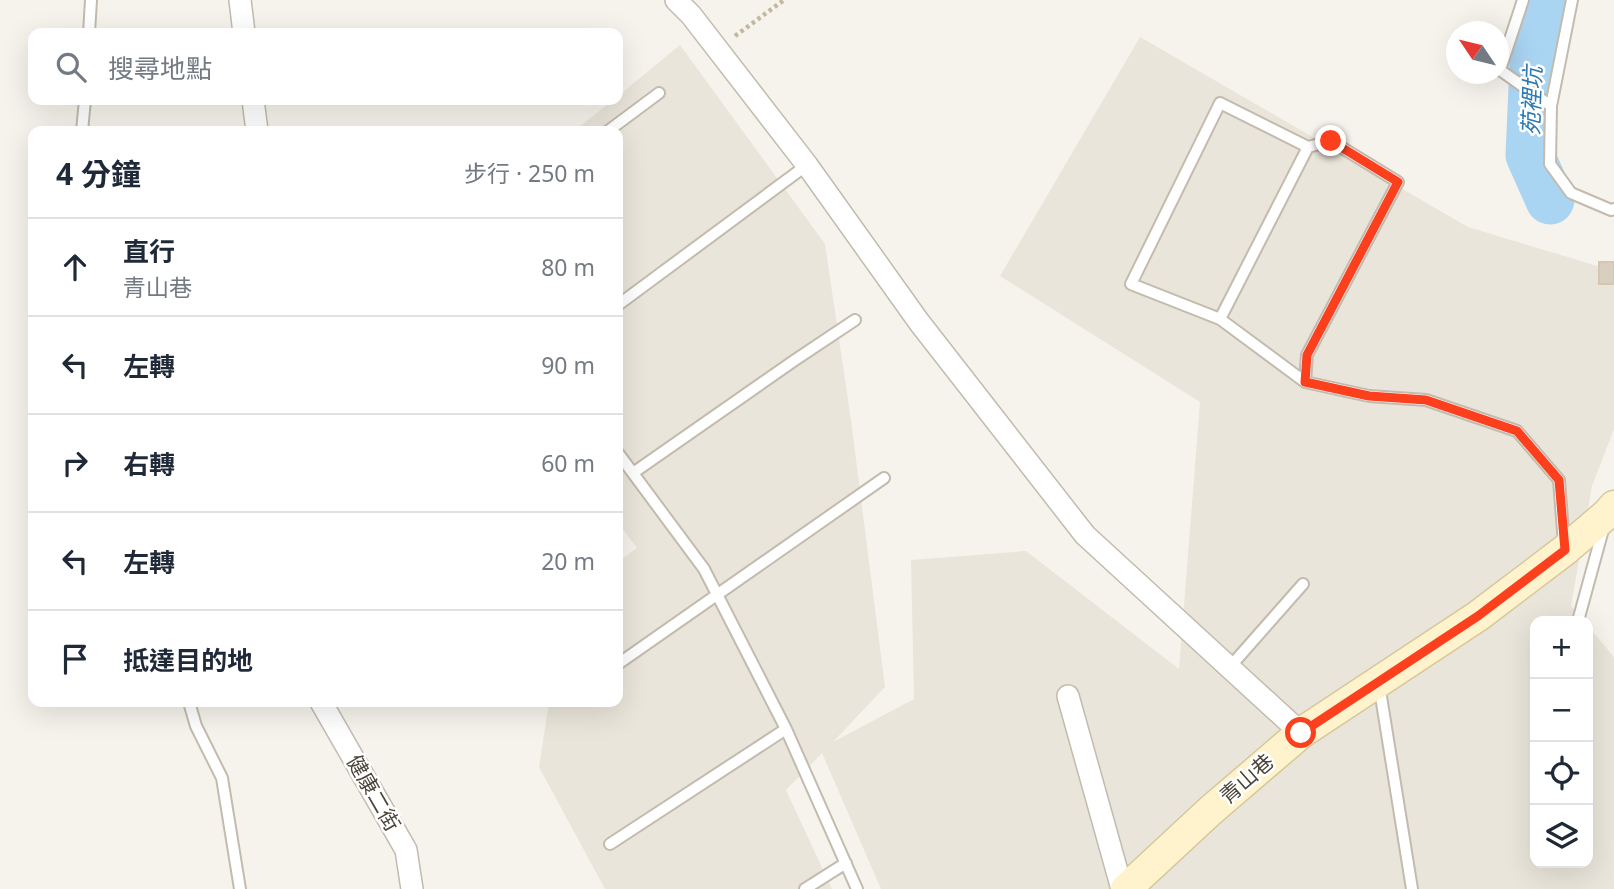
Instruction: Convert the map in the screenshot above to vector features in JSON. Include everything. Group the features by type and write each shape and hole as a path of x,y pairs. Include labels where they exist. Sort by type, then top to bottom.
{"street":[{"path":"240,0 243,28"},
{"path":"676,0 691,15 807,164 919,322 1085,535 1301,733"},
{"path":"254,105 256,126"},
{"name":"青山巷","path":"1124,889 1301,733 1478,616 1565,550 1611,510"},
{"path":"1068,696 1124,889"},
{"name":"健康二街","path":"324,707 406,850 412,889"}],"lane":[{"path":"89,28 92,0"},
{"path":"1523,0 1500,70 1551,106"},
{"path":"1572,0 1551,106 1550,164 1571,193 1614,209"},
{"path":"615,126 659,93"},
{"path":"1305,382 1307,355 1398,182 1331,141 1308,147 1220,103 1131,284 1220,319 1305,382 1369,396 1426,400 1517,431 1559,480 1565,550"},
{"path":"82,126 85,105"},
{"path":"1220,319 1308,147"},
{"path":"623,301 807,164"},
{"path":"633,473 855,320"},
{"path":"623,460 704,569 786,729 857,889"},
{"path":"623,660 884,478"},
{"path":"1579,616 1611,510"},
{"path":"1230,668 1303,584"},
{"path":"1379,681 1412,889"},
{"path":"190,707 196,726 222,778 240,889"},
{"path":"610,844 786,729"},
{"path":"805,889 846,863"}],"path":[{"path":"717,49 784,0"}],"shaded area":[{"path":"1140,37 1468,227 1614,271 1614,429 1592,486 1571,606 1580,616 1530,616 1530,868 1593,868 1593,632 1614,657 1614,889 881,889 822,753 786,790 832,889 605,889 539,767 548,707 623,707 623,558 637,548 623,530 623,126 580,126 607,105 623,105 623,92 680,45 825,244 851,420 885,687 833,742 914,699 911,560 1026,551 1179,669 1200,402 1000,276"}],"building":[{"path":"1599,262 1614,262 1614,284 1599,284"}],"waterway":[{"name":"苑裡坑","path":"1547,0 1535,42 1530,155 1550,200"}],"route":[{"path":"1301,733 1478,616 1565,550 1559,480 1517,431 1426,400 1369,396 1305,382 1307,355 1398,182 1331,141"}]}
